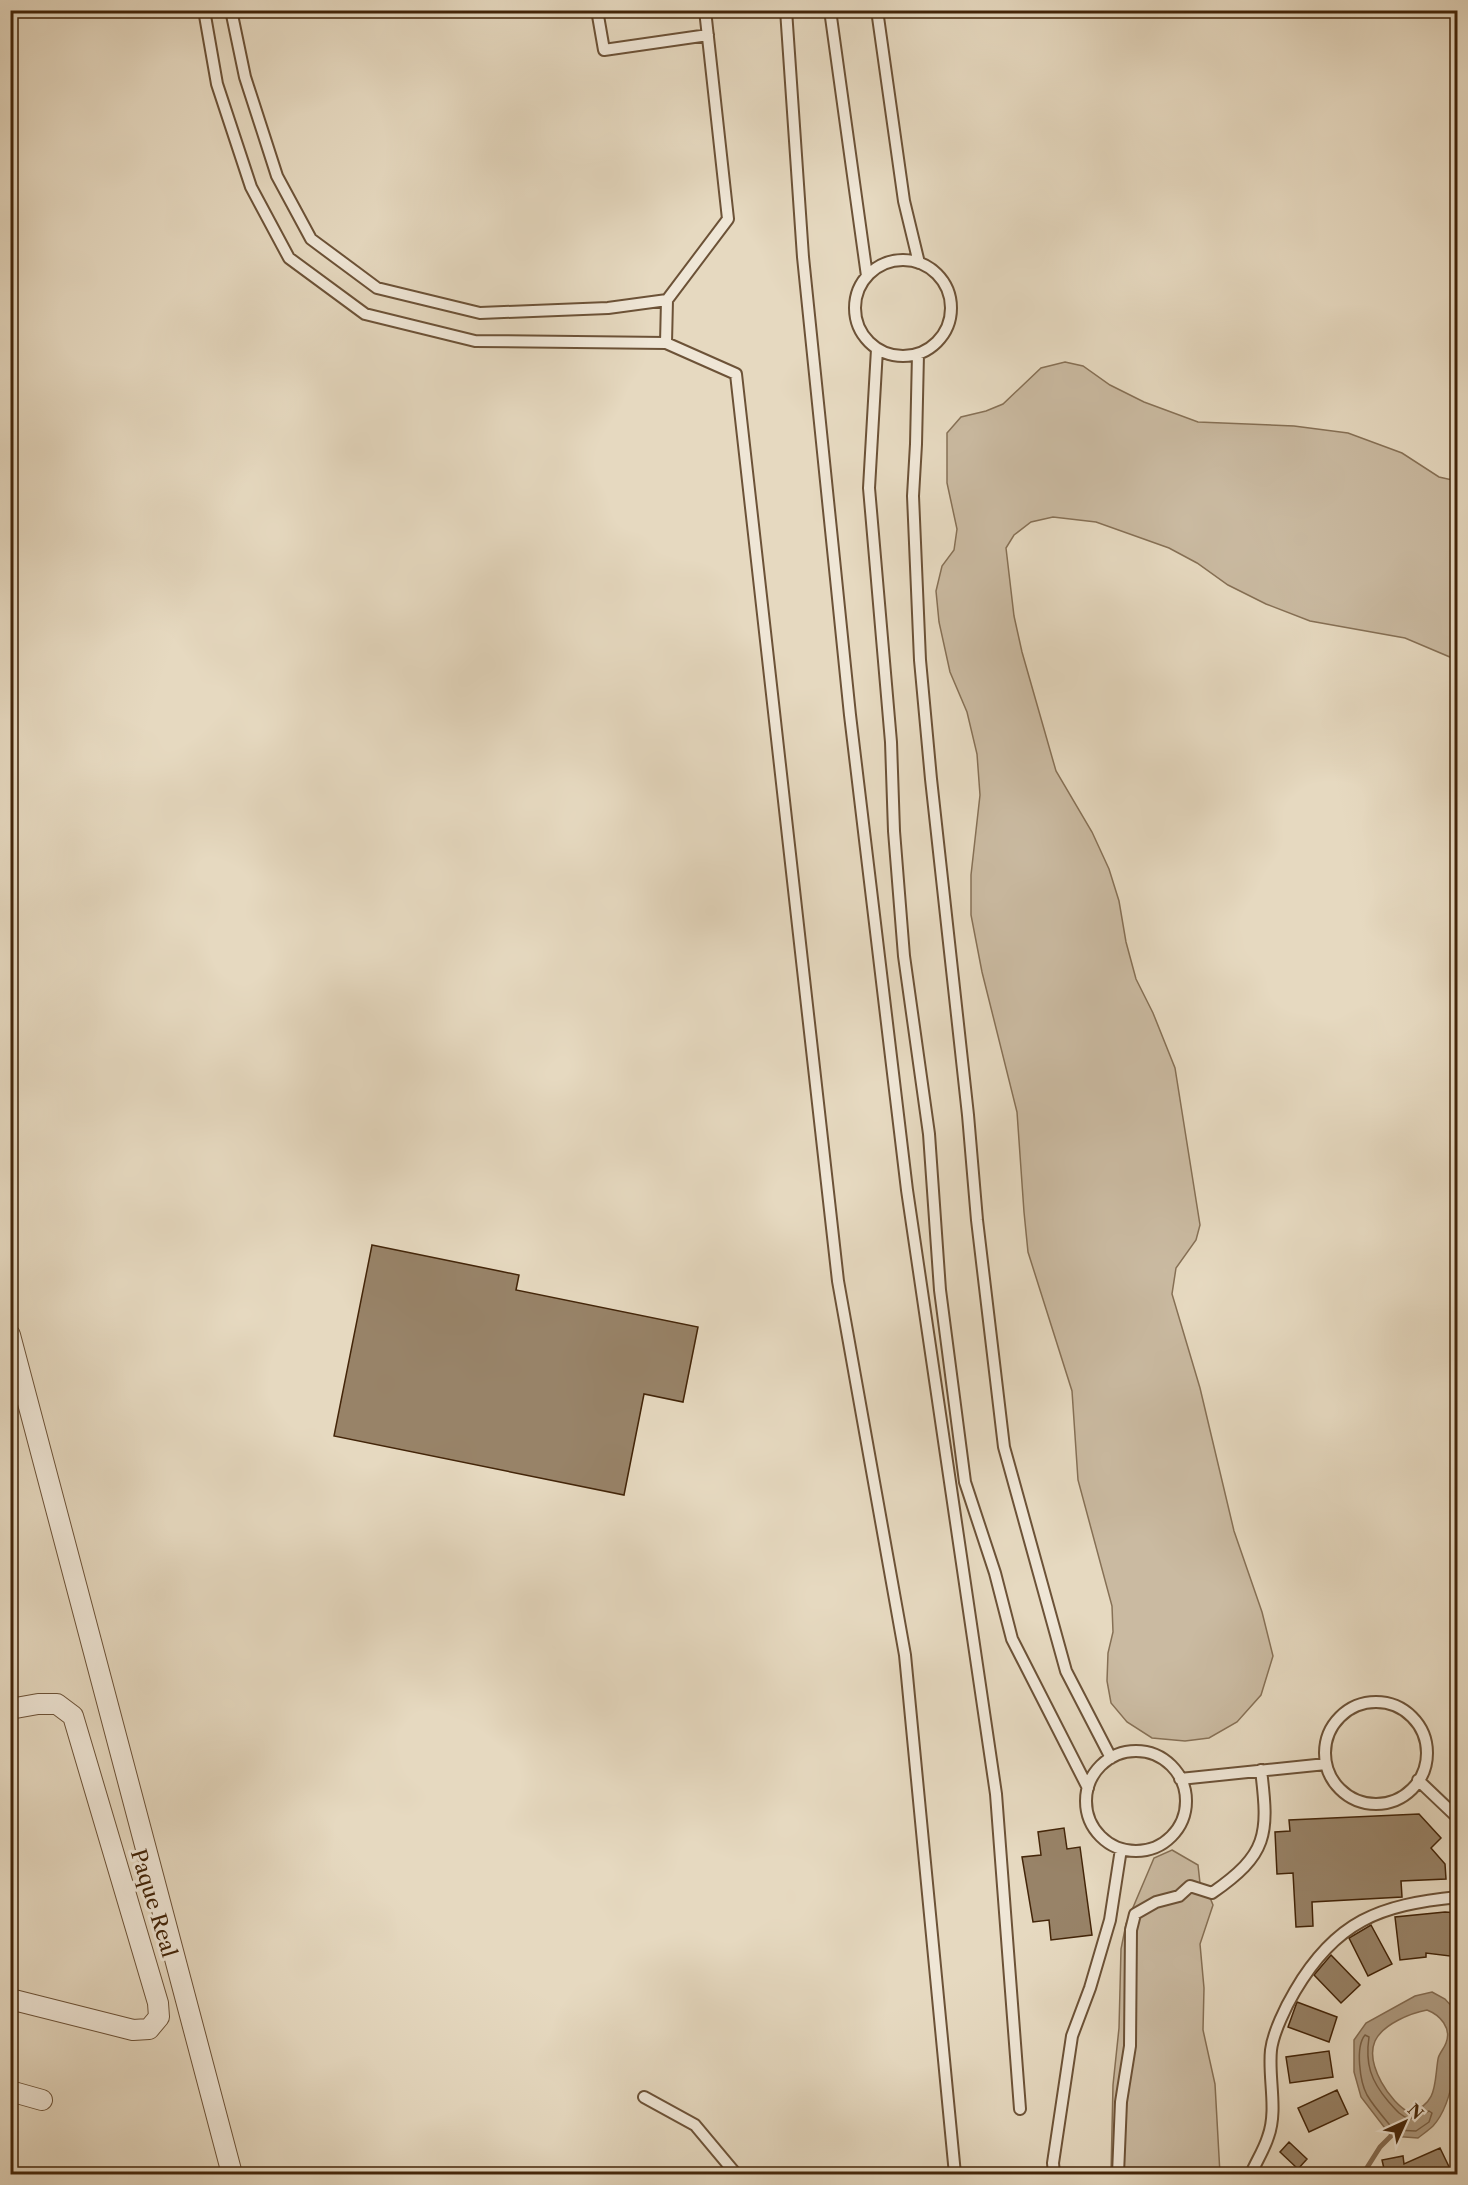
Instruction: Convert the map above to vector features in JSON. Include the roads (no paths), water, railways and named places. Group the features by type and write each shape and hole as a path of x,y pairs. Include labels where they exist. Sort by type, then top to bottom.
{"street":[{"path":"10,1335 232,2175"},
{"name":"Paque Real","path":"10,1709 38,1704 57,1704 73,1716 158,2003 159,2017 149,2029 133,2030 10,1999"},
{"path":"10,2091 42,2100"}],"lane":[{"path":"597,10 604,50 708,35"},
{"path":"666,343 666,300 728,219 705,10"},
{"path":"786,10 803,257 850,715 907,1190 996,1794 1020,2109"},
{"path":"830,10 867,276"},
{"path":"877,10 904,201 920,263"},
{"path":"204,12 217,84 250,187 289,258 365,314 475,341 666,343 736,374 838,1281 904,1655 955,2175"},
{"path":"232,14 244,77 277,176 311,239 377,288 480,313 608,308 666,300"},
{"path":"905,260 920,263 933,270 943,281 950,295 952,310 949,325 942,338 931,348 904,357 890,355 877,349 865,338 857,323 855,306 858,290 867,276 878,267 891,261 905,260"},
{"path":"877,349 869,488 891,742 894,831 904,956 929,1134 940,1290 965,1482 995,1574 1012,1639 1088,1788"},
{"path":"918,354 913,495 920,660 977,1220 1004,1447 1066,1671 1111,1758"},
{"path":"1377,1702 1393,1705 1407,1713 1418,1725 1425,1739 1426,1755 1423,1773 1413,1787 1400,1798 1383,1803 1366,1803 1350,1797 1336,1786 1326,1764 1327,1737 1335,1722 1346,1711 1361,1704 1377,1702"},
{"path":"1126,1752 1142,1752 1158,1756 1180,1779 1185,1794 1185,1810 1179,1827 1168,1839 1154,1848 1137,1852 1121,1849 1106,1841 1094,1829 1087,1813 1086,1796 1099,1767 1111,1758 1126,1752"},
{"path":"1180,1779 1326,1764"},
{"path":"1118,2175 1121,2102 1130,2046 1130,1948 1135,1914 1156,1902 1179,1896 1190,1886 1212,1893 1232,1880 1257,1853 1265,1828 1261,1770"},
{"path":"1418,1780 1457,1817"},
{"path":"1054,2175 1053,2163 1072,2036 1090,1988 1110,1920 1121,1849"},
{"path":"1251,2175 1269,2136 1272,2113 1271,2048 1288,2003 1308,1968 1336,1937 1372,1914 1405,1904 1458,1897"},
{"path":"644,2097 695,2125 736,2175"}],"water":[{"path":"1432,1992 1445,1999 1457,2012 1454,2072 1447,2102 1433,2126 1418,2138 1391,2136 1361,2097 1354,2072 1354,2040 1366,2023 1415,1996","holes":["1420,2011 1432,2012 1444,2023 1447,2037 1439,2057 1433,2092 1426,2104 1410,2113 1395,2101 1381,2082 1373,2061 1373,2050 1375,2041 1384,2029"]}],"waterway":[{"path":"1363,2174 1380,2147 1391,2136"}]}
